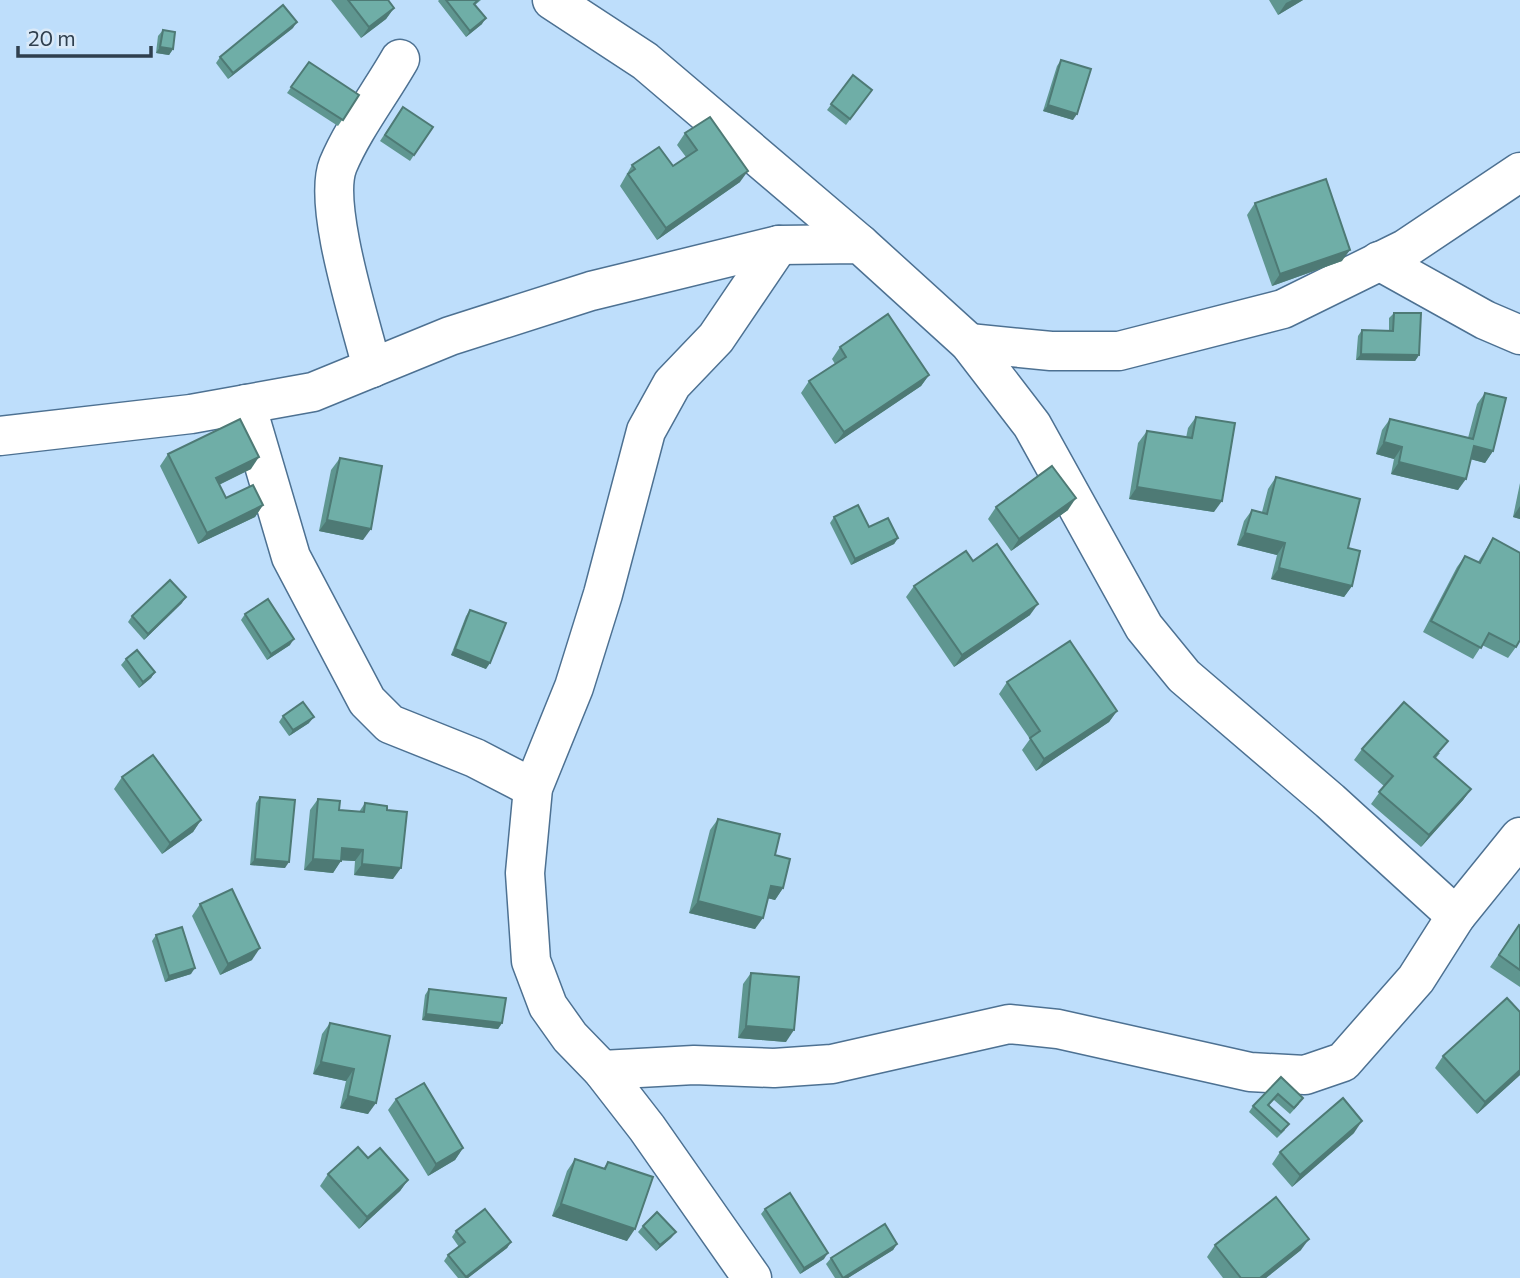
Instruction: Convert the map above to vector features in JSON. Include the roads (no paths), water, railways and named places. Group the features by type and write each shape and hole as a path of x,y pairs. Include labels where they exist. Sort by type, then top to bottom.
{"street":[{"path":"552,0 645,61 860,244 969,343 1032,425 1144,627 1184,676 1330,801 1456,916"},
{"path":"372,368 339,237 333,197 337,167 400,59"},
{"path":"969,343 1051,351 1118,351 1213,329 1283,309 1405,248 1520,172"},
{"path":"0,436 191,414 313,392 450,336 591,291 779,245 860,244"},
{"path":"752,1278 602,1070 570,1037 548,1006 531,961 525,873 533,788 574,687 595,621 646,431 672,384 716,338 779,245"},
{"path":"1379,261 1485,320 1520,335"},
{"path":"246,404 291,557 368,701 390,724 475,758 533,788"},
{"path":"602,1070 694,1065 774,1068 832,1064 1009,1024 1058,1028 1250,1072 1305,1075 1343,1062 1416,979 1456,916 1520,837"}]}
